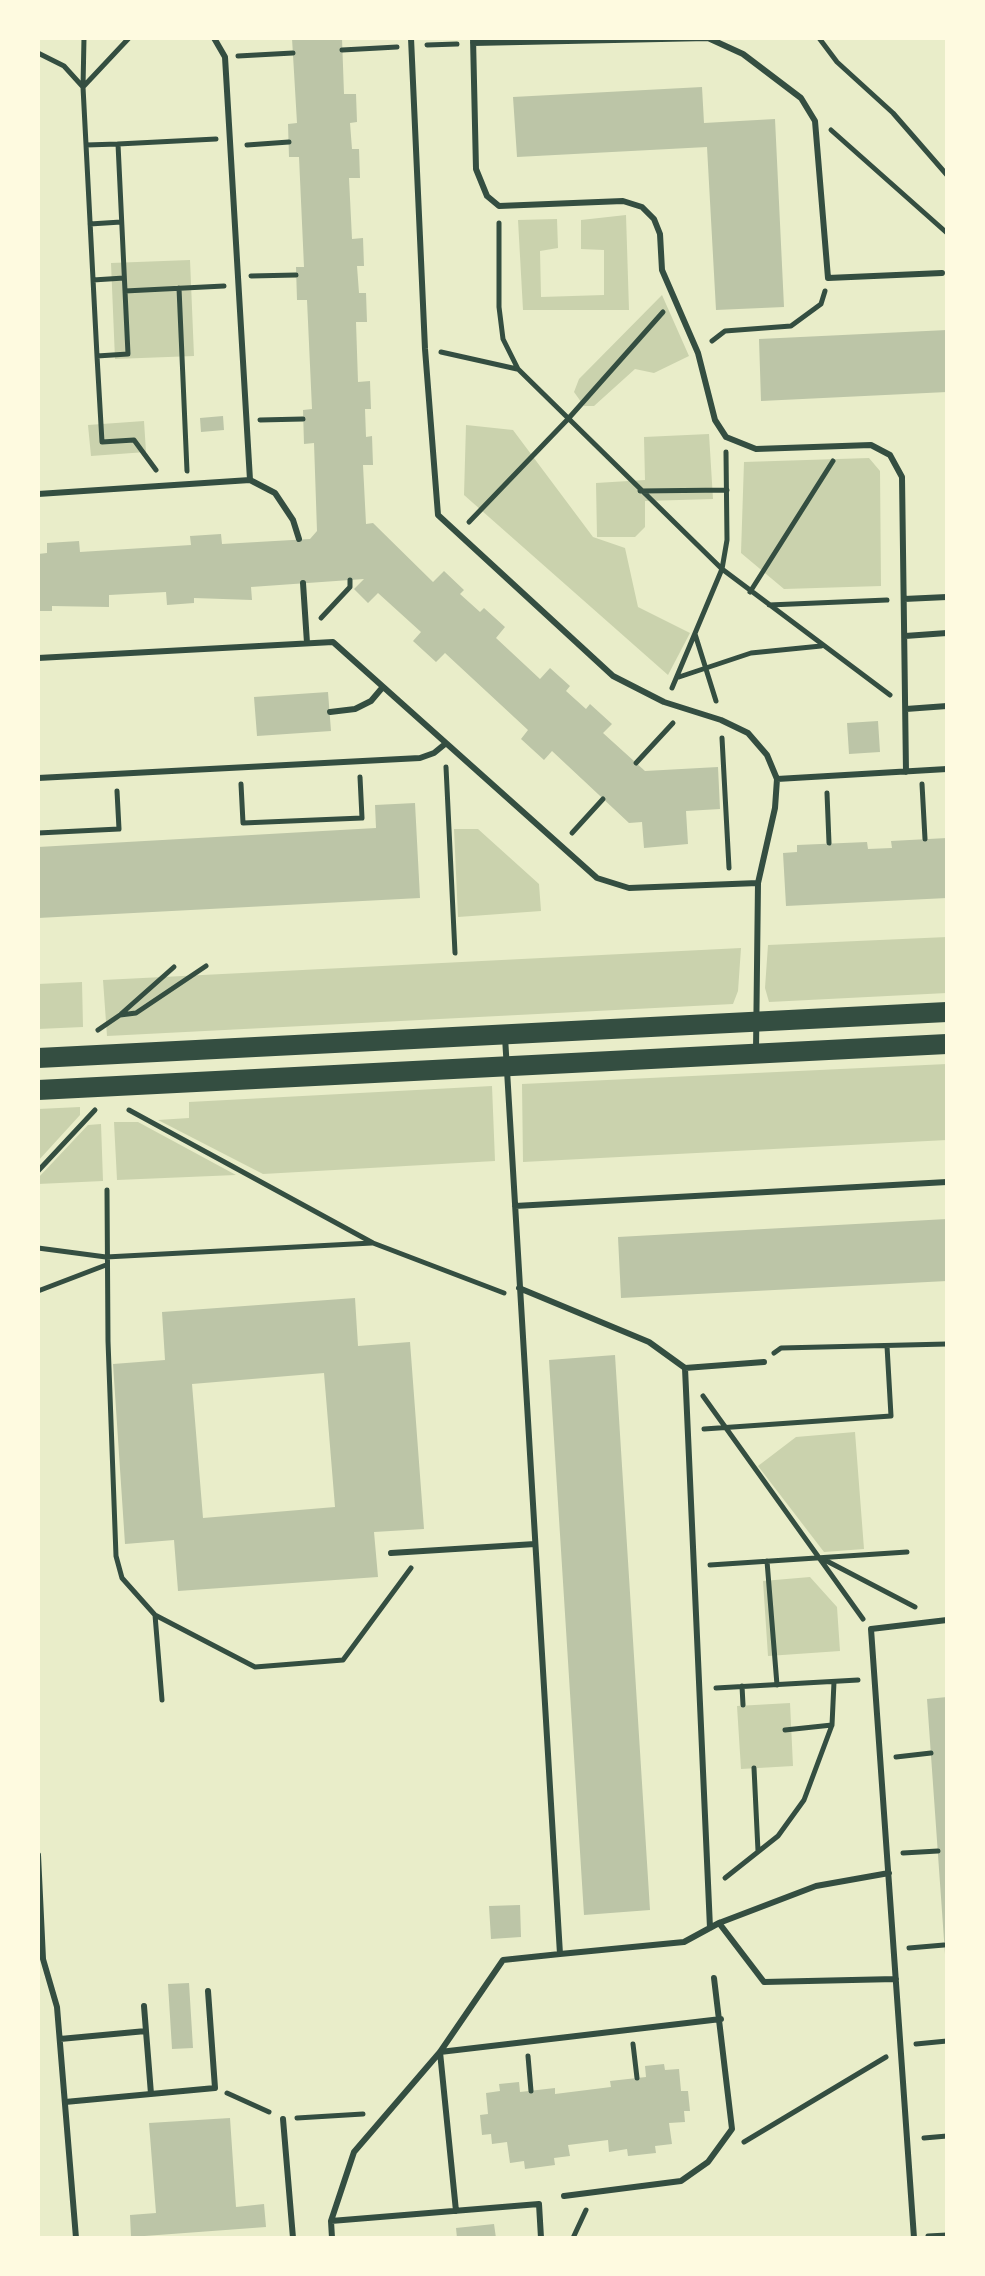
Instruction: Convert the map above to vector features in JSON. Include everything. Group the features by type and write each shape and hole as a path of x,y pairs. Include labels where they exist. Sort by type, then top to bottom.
{"main road":[{"path":"38,1058 947,1012"},
{"path":"38,1090 947,1044"}],"lane":[{"path":"214,38 225,57 250,480"},
{"path":"906,772 902,477 890,455 871,445 756,449 726,437 715,420 698,353 662,270 660,234 654,219 642,207 623,201 499,206 487,196 476,169 473,40 708,38 743,54 801,98 815,121 828,278 942,273"},
{"path":"411,42 425,349 438,515 613,676 664,702 721,720 748,733 767,755 777,779 775,808 758,883 756,1054"},
{"path":"38,494 250,480 275,493 293,520 299,539"},
{"path":"303,583 307,643"},
{"path":"904,599 947,597"},
{"path":"905,636 947,633"},
{"path":"38,658 333,642 597,878 612,886 758,883"},
{"path":"330,712 355,709 371,701 382,688"},
{"path":"906,709 947,706"},
{"path":"38,778 420,758 434,753 445,744"},
{"path":"777,779 947,769"},
{"path":"504,1034 560,1954"},
{"path":"515,1206 947,1182"},
{"path":"519,1288 649,1342 685,1368 764,1362"},
{"path":"685,1368 710,1928"},
{"path":"391,1553 535,1544"},
{"path":"914,2238 871,1629 944,1621"},
{"path":"38,1855 41,1959 57,2007 76,2238"},
{"path":"332,2238 331,2221 354,2152 440,2052 503,1960 684,1942 719,1923 816,1886 889,1873"},
{"path":"719,1923 764,1982 896,1979"},
{"path":"564,2196 681,2181 708,2162 732,2129 714,1978"},
{"path":"65,2102 215,2088 208,1991"},
{"path":"144,2006 151,2094"},
{"path":"440,2052 721,2019"},
{"path":"60,2039 146,2031"},
{"path":"440,2052 456,2211"},
{"path":"283,2119 293,2238"},
{"path":"331,2221 539,2204 541,2238"}],"path":[{"path":"84,38 83,87 102,442 134,440 166,484"},
{"path":"83,87 129,38"},
{"path":"819,38 837,62 893,113 947,175"},
{"path":"342,50 411,42 473,40"},
{"path":"38,53 64,66 83,87"},
{"path":"225,57 293,53"},
{"path":"815,121 831,130 947,233"},
{"path":"86,145 229,138"},
{"path":"230,147 289,142"},
{"path":"97,356 128,354 118,144"},
{"path":"499,206 499,307 503,339 518,369 722,569 906,709"},
{"path":"90,224 121,222"},
{"path":"238,276 296,275"},
{"path":"93,280 124,278"},
{"path":"698,353 725,331 791,326 821,304 828,278"},
{"path":"125,291 239,285"},
{"path":"179,288 188,483"},
{"path":"459,534 568,419 674,299"},
{"path":"425,349 518,369"},
{"path":"247,421 303,419"},
{"path":"664,702 678,677 722,569 727,540 726,437"},
{"path":"750,592 844,444"},
{"path":"640,491 727,490"},
{"path":"307,633 350,587 350,580"},
{"path":"767,605 904,599"},
{"path":"695,633 721,720 730,884"},
{"path":"678,677 751,653 822,646"},
{"path":"636,763 685,709"},
{"path":"445,744 455,953"},
{"path":"241,767 243,823 362,818 359,761"},
{"path":"921,771 925,839"},
{"path":"38,833 119,829 116,774"},
{"path":"826,776 829,843"},
{"path":"561,846 603,799"},
{"path":"120,1015 136,1013 206,966"},
{"path":"94,1032 120,1015 174,967"},
{"path":"38,1171 95,1109"},
{"path":"126,1109 373,1243 520,1300"},
{"path":"107,1190 106,1265 116,1556 122,1578 155,1615 255,1667 343,1660 424,1551"},
{"path":"38,1248 106,1257 373,1243"},
{"path":"38,1291 106,1265"},
{"path":"764,1362 781,1348 947,1344"},
{"path":"687,1430 891,1416 887,1346"},
{"path":"685,1368 871,1629"},
{"path":"693,1566 907,1552"},
{"path":"820,1558 944,1621"},
{"path":"767,1561 777,1685"},
{"path":"155,1615 162,1700"},
{"path":"699,1688 875,1679"},
{"path":"708,1891 778,1836 804,1800 832,1725 834,1682"},
{"path":"742,1686 743,1705"},
{"path":"785,1730 832,1725"},
{"path":"881,1758 931,1753"},
{"path":"754,1768 758,1852"},
{"path":"888,1854 938,1851"},
{"path":"894,1949 944,1945"},
{"path":"631,2029 637,2078"},
{"path":"527,2041 531,2091"},
{"path":"708,2162 880,2062 901,2045 947,2041"},
{"path":"907,2139 947,2136"},
{"path":"573,2238 596,2192"}],"green space":[{"path":"626,215 629,310 523,310 518,220 557,219 558,248 540,251 541,297 604,295 604,250 581,249 581,220"},
{"path":"190,260 194,356 115,359 111,263"},
{"path":"662,295 689,356 654,373 635,369 594,406 584,406 574,392 579,379"},
{"path":"144,421 146,452 91,456 88,425"},
{"path":"466,425 513,430 593,537 625,548 638,607 690,633 668,675 464,495"},
{"path":"709,434 713,499 645,501 645,527 635,537 597,537 596,483 645,480 644,437"},
{"path":"869,458 880,471 881,586 784,589 741,553 744,462"},
{"path":"454,829 478,829 539,884 541,911 458,917"},
{"path":"947,937 947,993 769,1002 765,988 768,945"},
{"path":"741,948 738,991 733,1004 107,1036 103,980"},
{"path":"82,982 83,1027 38,1029 38,984"},
{"path":"947,1064 947,1140 523,1162 522,1084"},
{"path":"492,1086 495,1161 263,1174 158,1120 189,1118 189,1102"},
{"path":"80,1107 80,1115 38,1161 38,1109"},
{"path":"114,1122 138,1122 236,1175 117,1180"},
{"path":"101,1124 103,1181 38,1184 38,1178 88,1125"},
{"path":"855,1432 864,1549 824,1552 758,1466 796,1437"},
{"path":"810,1577 837,1607 840,1651 768,1656 763,1581"},
{"path":"790,1703 793,1766 741,1769 737,1706"}],"building":[{"path":"292,38 342,38 344,94 356,94 357,122 350,123 352,149 359,149 360,178 349,178 352,239 363,238 364,266 357,266 359,293 366,293 367,322 356,322 358,382 370,381 371,409 365,409 366,437 372,436 373,465 363,465 366,524 373,523 433,582 444,571 464,590 460,594 480,612 484,608 505,627 496,638 540,679 550,668 570,686 566,691 586,709 590,704 612,724 603,733 645,771 718,767 720,809 686,811 688,844 644,848 642,822 629,823 552,751 544,760 521,739 528,730 445,653 436,662 413,641 421,632 378,593 368,603 354,589 364,579 251,587 252,600 194,598 194,603 167,605 166,592 109,595 109,607 52,606 52,611 38,611 38,554 47,553 47,543 79,541 80,552 191,545 190,536 221,534 222,544 310,539 317,531 314,443 304,444 303,410 312,409 307,300 297,300 296,267 304,267 299,157 289,157 288,124 297,123"},
{"path":"702,87 704,123 775,119 784,307 716,310 707,147 517,157 513,97"},
{"path":"947,330 947,392 761,401 759,339"},
{"path":"223,416 224,430 201,432 200,418"},
{"path":"328,692 331,731 257,736 254,697"},
{"path":"878,721 880,752 849,754 847,723"},
{"path":"415,803 420,898 38,918 38,847 376,828 375,805"},
{"path":"947,838 947,898 786,906 783,853 797,852 797,845 867,842 868,849 892,848 891,841"},
{"path":"947,1219 947,1281 621,1298 618,1237"},
{"path":"355,1298 358,1346 410,1342 424,1529 374,1532 378,1577 178,1591 174,1540 125,1544 113,1364 165,1360 162,1312","holes":["324,1373 335,1507 203,1518 192,1384"]},
{"path":"615,1355 650,1910 584,1915 549,1360"},
{"path":"947,1697 947,1954 945,1954 927,1699"},
{"path":"520,1905 521,1937 491,1939 489,1906"},
{"path":"189,1983 193,2048 172,2049 168,1984"},
{"path":"664,2064 665,2070 679,2069 681,2091 688,2091 690,2111 684,2111 685,2122 669,2123 672,2144 655,2146 656,2153 628,2156 627,2149 609,2152 608,2140 568,2145 570,2156 554,2158 555,2165 525,2169 524,2161 510,2163 507,2142 492,2144 491,2134 482,2135 480,2115 488,2114 486,2093 500,2091 499,2084 519,2082 520,2092 555,2088 555,2094 611,2087 610,2081 646,2077 645,2066"},
{"path":"230,2118 236,2207 264,2204 266,2227 131,2237 130,2215 156,2213 149,2123"},
{"path":"494,2224 496,2238 457,2238 456,2228"}]}
